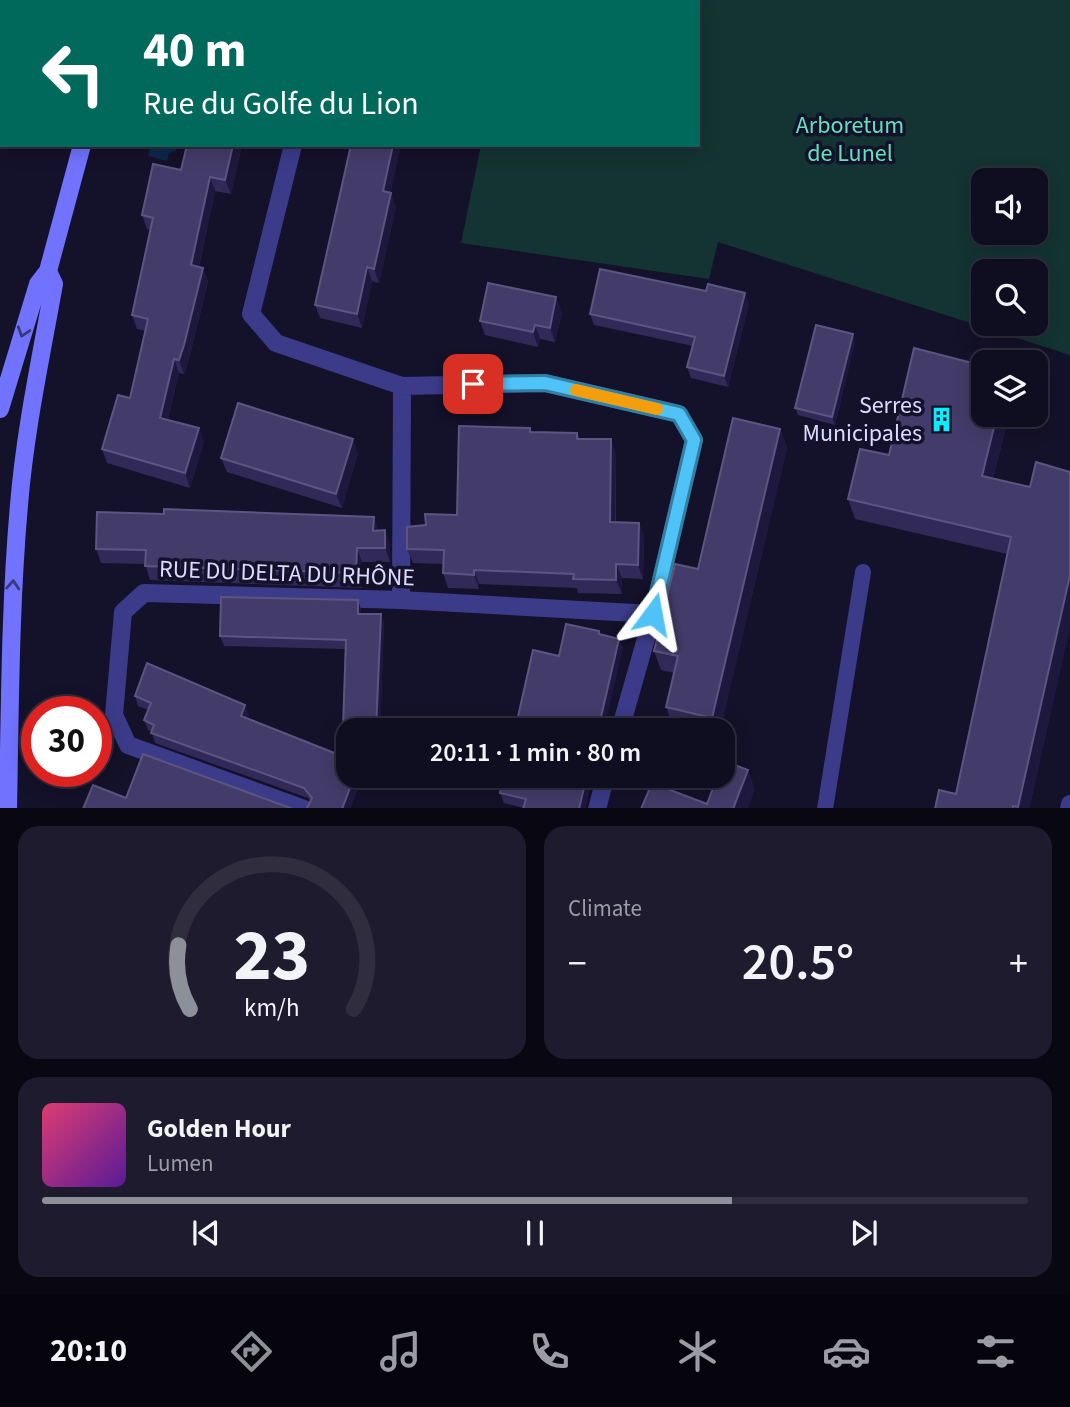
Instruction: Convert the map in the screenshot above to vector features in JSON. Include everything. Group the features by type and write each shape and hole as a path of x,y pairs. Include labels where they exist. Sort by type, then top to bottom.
{"street":[{"path":"33,398 1,400 38,284 48,271 81,147"},
{"path":"293,147 251,314 276,343 402,386 545,383 679,414 694,440 653,614 623,718"},
{"path":"8,808 11,611 19,504 33,398 54,284 48,271"},
{"path":"401,600 402,386"},
{"name":"RUE DU DELTA DU RHÔNE","path":"304,808 128,744 114,715 123,612 144,593 401,600 653,614"},
{"path":"597,808 602,788"}],"lane":[{"path":"825,808 863,572"}],"green space":[{"name":"Arboretum de Lunel","path":"700,0 1070,0 1070,355 1011,336 1048,336 1048,259 971,259 971,323 718,242 709,279 461,243 481,147 700,147"}],"water":[{"path":"150,147 177,147 176,151 169,153 167,161 148,156"}],"building":[{"path":"187,147 233,147 225,180 210,177 191,265 203,268 184,345 179,360 174,359 160,418 199,428 185,473 102,449 118,395 130,398 148,319 132,315 153,218 142,215 153,164 181,170"},
{"path":"351,147 393,147 383,191 391,193 374,269 367,267 357,314 315,305"},
{"path":"600,269 706,291 708,284 745,293 724,376 687,367 695,337 590,314"},
{"path":"488,283 556,297 550,328 535,325 533,332 480,321"},
{"name":"Serres Municipales","path":"816,325 853,334 832,417 795,408"},
{"path":"914,348 971,363 971,427 994,427 982,476 1030,487 1036,462 1070,472 1070,575 1018,807 935,808 939,790 956,794 1011,537 848,499 860,449 889,455"},
{"path":"238,403 353,439 336,494 221,458"},
{"path":"733,418 780,429 712,718 666,707 678,656 654,651 675,564 698,569"},
{"path":"459,426 530,428 530,432 577,433 577,439 611,439 610,522 639,523 638,565 616,564 616,580 573,579 574,574 474,570 474,575 443,573 444,550 407,549 407,527 426,525 425,514 457,515"},
{"path":"164,509 374,517 373,531 385,530 385,548 357,548 356,573 145,566 146,550 96,549 97,512 164,514"},
{"path":"221,597 358,600 358,614 381,614 377,718 343,718 346,640 220,636"},
{"path":"566,624 599,631 599,634 619,639 601,718 518,718 533,650 559,656"},
{"path":"147,663 245,705 241,716 336,754 336,788 350,788 342,808 307,808 312,798 304,788 151,733 154,725 144,720 151,703 135,696"},
{"path":"143,754 290,808 83,808 92,787 126,798"},
{"path":"735,765 748,770 733,808 641,808 650,788 665,788 707,804 713,788 735,788"},
{"path":"501,788 584,788 579,808 523,808 526,799 500,793"}],"slow traffic":[{"path":"576,390 657,409"}],"place":[{"name":"Serres Municipales","path":"942,419"}],"route":[{"path":"473,384 545,383 679,414 694,440 653,614"}]}
